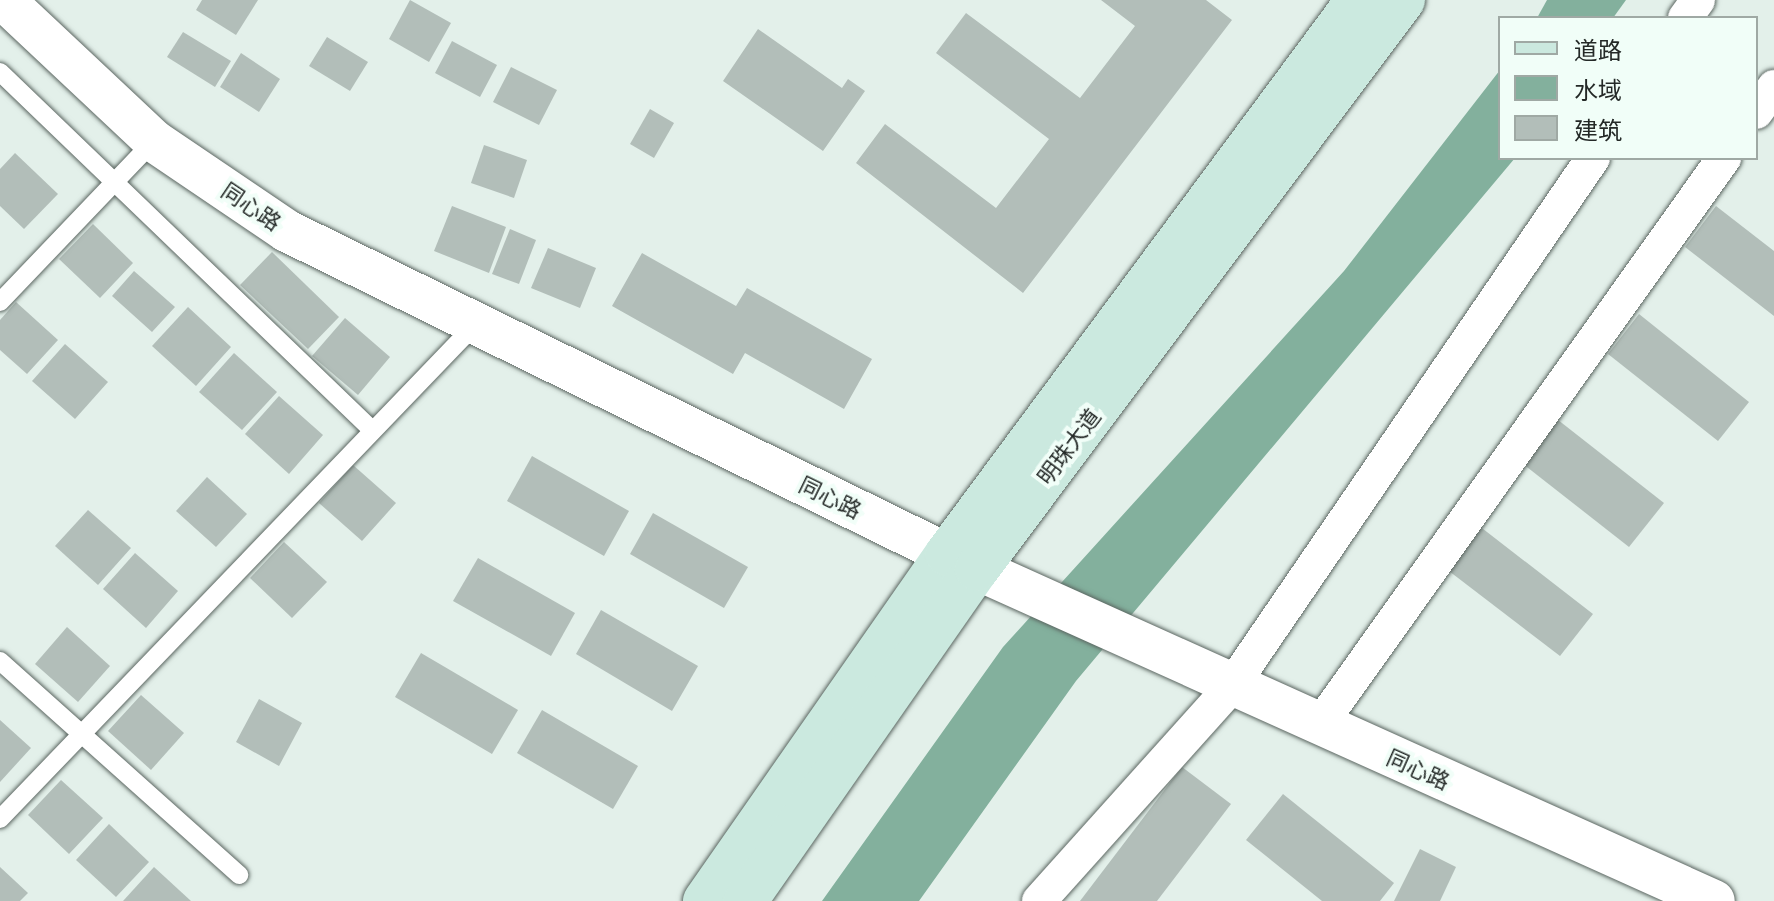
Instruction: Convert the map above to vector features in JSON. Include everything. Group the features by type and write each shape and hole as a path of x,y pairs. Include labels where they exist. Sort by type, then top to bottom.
{"main road":[{"name":"明珠大道","path":"745,901 962,562 1358,0"},
{"name":"明珠大道","path":"705,901 962,562 1403,0"}],"street":[{"name":"同心路","path":"4,0 154,141 287,231 473,327 962,562 1231,687 1714,901"},
{"path":"1758,109 1774,87"},
{"path":"1039,901 1231,687 1592,160"},
{"path":"1319,726 1723,160"}],"lane":[{"path":"0,72 117,180 372,430"},
{"path":"0,302 154,141"},
{"path":"0,819 473,327"},
{"path":"0,661 239,875"}],"water":[{"path":"1547,0 1626,0 1614,16 1538,16"},
{"path":"1498,73 1498,160 1513,160 1076,681 919,901 822,901 1003,647 1344,271"}],"building":[{"path":"202,0 258,0 236,35 196,10"},
{"path":"410,0 451,23 429,62 389,39"},
{"path":"1101,0 1206,0 1232,20 1023,293 856,163 885,124 996,208 1049,139 936,53 966,13 1080,98 1135,26"},
{"path":"758,29 842,88 848,79 865,91 823,151 723,81"},
{"path":"183,32 231,61 215,87 167,57"},
{"path":"327,37 368,62 350,91 309,66"},
{"path":"452,41 497,65 480,97 435,73"},
{"path":"241,53 280,79 259,112 220,87"},
{"path":"511,67 557,90 539,125 493,102"},
{"path":"650,109 674,123 654,158 630,144"},
{"path":"484,145 527,160 514,198 471,183"},
{"path":"15,153 58,194 24,229 0,206 0,169"},
{"path":"452,206 506,227 489,273 434,251"},
{"path":"1716,206 1774,251 1774,316 1685,247"},
{"path":"93,224 133,263 100,298 59,259"},
{"path":"510,229 536,240 519,284 492,274"},
{"path":"548,248 596,268 580,308 531,288"},
{"path":"272,252 339,317 308,349 240,285"},
{"path":"642,253 736,306 747,288 872,359 844,409 745,353 733,374 612,306"},
{"path":"134,271 175,307 152,332 112,296"},
{"path":"16,302 58,340 27,374 0,350 0,320"},
{"path":"188,307 231,347 196,386 152,346"},
{"path":"1639,314 1749,402 1718,441 1608,354"},
{"path":"345,318 390,357 358,395 312,356"},
{"path":"65,344 108,382 75,419 32,381"},
{"path":"234,353 277,392 242,430 199,392"},
{"path":"279,396 323,435 289,474 245,434"},
{"path":"1553,416 1664,503 1629,547 1518,460"},
{"path":"532,456 629,511 604,556 507,501"},
{"path":"353,465 396,503 362,541 319,503"},
{"path":"207,477 247,514 216,547 176,511"},
{"path":"88,510 131,548 98,585 55,546"},
{"path":"653,513 748,567 724,608 630,554"},
{"path":"1478,525 1593,614 1560,656 1445,568"},
{"path":"284,542 327,582 292,618 250,578"},
{"path":"135,553 178,591 146,628 103,589"},
{"path":"478,558 575,613 551,656 453,601"},
{"path":"601,610 698,666 672,711 576,654"},
{"path":"67,627 110,666 78,702 35,664"},
{"path":"421,653 518,710 492,754 395,697"},
{"path":"141,695 184,733 151,770 108,731"},
{"path":"259,699 302,723 279,766 236,742"},
{"path":"542,710 638,766 613,809 517,753"},
{"path":"0,720 31,748 0,782"},
{"path":"1182,767 1231,804 1157,901 1080,901"},
{"path":"61,780 103,818 69,854 28,815"},
{"path":"1283,794 1394,883 1380,901 1322,901 1246,840"},
{"path":"109,824 149,862 116,897 76,860"},
{"path":"1420,849 1456,867 1440,901 1394,901"},
{"path":"0,867 28,893 20,901 0,901"},
{"path":"154,867 191,901 123,901"}]}
